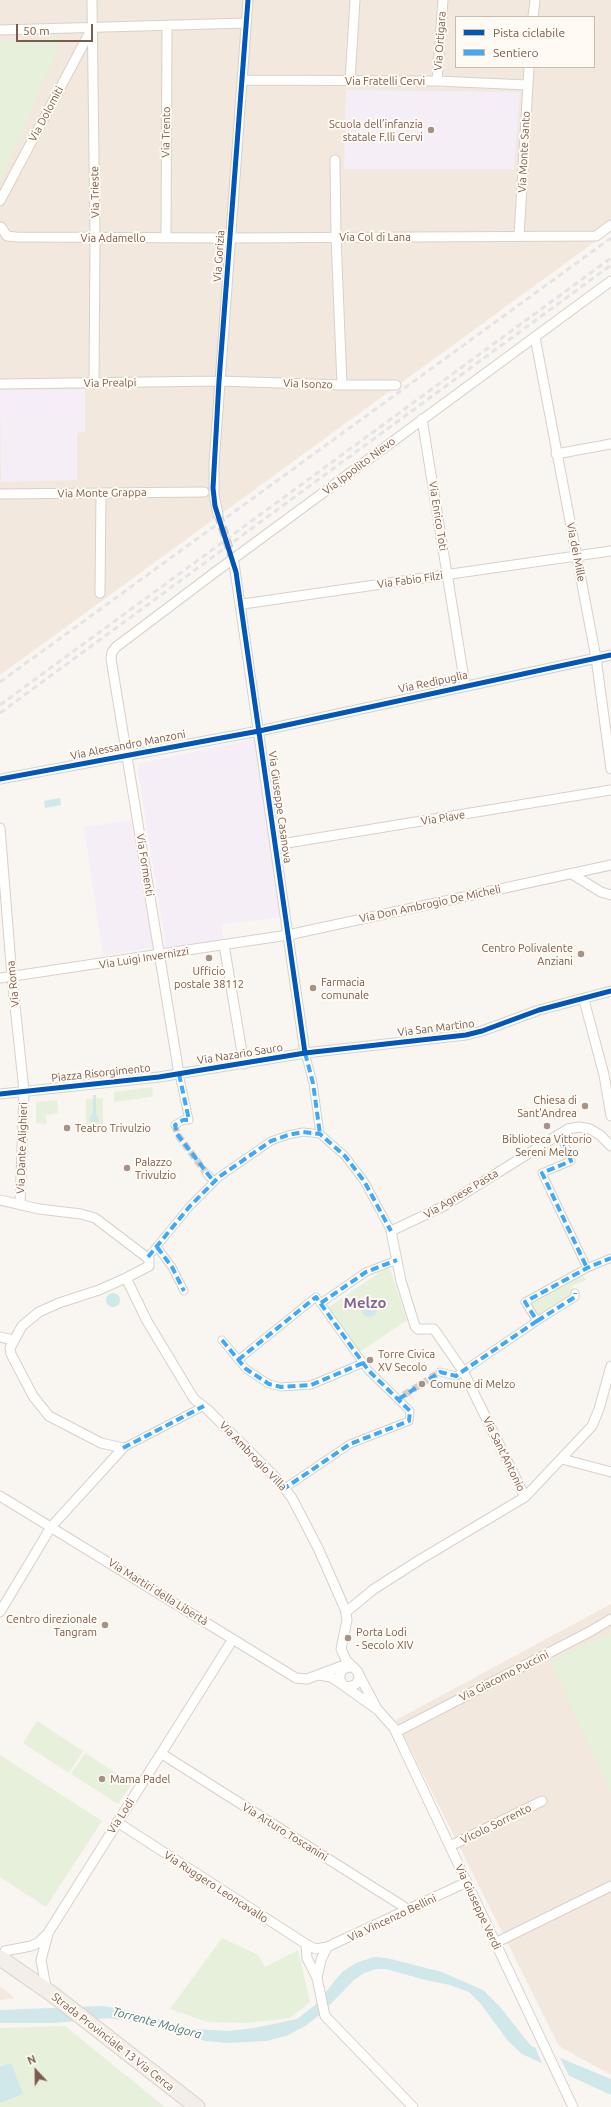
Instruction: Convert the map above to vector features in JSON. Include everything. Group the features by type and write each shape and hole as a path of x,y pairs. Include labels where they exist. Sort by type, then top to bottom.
{"main road":[{"name":"Strada Provinciale 13 Via Cerca","path":"2,1952 99,2031 197,2107"}],"street":[{"name":"Via Trieste","path":"92,0 95,238 94,384"},
{"name":"Via Gorizia","path":"218,514 213,480 219,381 248,0"},
{"path":"350,81 355,0"},
{"name":"Via Ortigara","path":"437,81 443,0"},
{"path":"533,16 535,0"},
{"path":"0,30 246,23"},
{"name":"Via Trento","path":"166,238 167,26"},
{"name":"Via Dolomiti","path":"0,202 93,27"},
{"name":"Via Monte Santo","path":"519,236 529,68"},
{"name":"Via Fratelli Cervi","path":"242,80 437,81 528,85"},
{"path":"335,160 336,237 342,386"},
{"name":"Via Col di Lana","path":"231,238 596,236 611,225"},
{"name":"Via Adamello","path":"0,227 7,236 16,238 231,238"},
{"name":"Via Ippolito Nievo","path":"111,655 116,647 422,419 611,281"},
{"name":"Via dei Mille","path":"535,337 556,454 607,712 611,769"},
{"name":"Via Isonzo","path":"219,381 342,386 396,385"},
{"name":"Via Prealpi","path":"0,384 94,384 219,381"},
{"name":"Via Enrico Toti","path":"422,419 465,685"},
{"path":"556,454 611,444"},
{"name":"Via Monte Grappa","path":"0,494 204,492"},
{"path":"100,593 102,493"},
{"name":"Via Fabio Filzi","path":"243,604 611,551"},
{"name":"Via Giuseppe Casanova","path":"234,563 305,1053"},
{"name":"Via Formenti","path":"111,655 179,1074"},
{"name":"Via Redipuglia","path":"259,731 465,685 611,655"},
{"name":"Via Alessandro Manzoni","path":"0,779 259,731"},
{"name":"Via Piave","path":"275,845 611,790"},
{"name":"Via Roma","path":"0,828 12,977 24,1091"},
{"name":"Via Don Ambrogio De Micheli","path":"288,935 611,866"},
{"path":"572,874 601,892 611,895"},
{"name":"Via Luigi Invernizzi","path":"0,978 160,956 288,935"},
{"path":"224,945 244,1064"},
{"name":"Via San Martino","path":"305,1053 473,1034 539,1010 584,1000 611,991"},
{"path":"584,1000 604,1075 611,1116"},
{"path":"305,1053 312,1083 320,1134"},
{"name":"Via Nazario Sauro","path":"179,1074 305,1053"},
{"path":"175,1125 183,1120 189,1120 179,1074"},
{"name":"Piazza Risorgimento","path":"0,1094 179,1074"},
{"name":"Via Dante Alighieri","path":"20,1205 24,1091"},
{"name":"Via Agnese Pasta","path":"391,1231 449,1203 560,1133 571,1128 583,1127 600,1134 611,1146"},
{"path":"123,1448 105,1445 92,1439 56,1421 44,1411 11,1354 10,1348 13,1340 22,1326 39,1312 126,1278 149,1260 157,1247 190,1206 214,1182 246,1158 276,1139 300,1133 320,1134 337,1148 356,1169 391,1231 396,1260 366,1272 321,1303"},
{"path":"560,1133 571,1161 542,1173 587,1268"},
{"path":"207,1174 214,1182"},
{"path":"0,1200 52,1211 86,1214 95,1218 149,1260"},
{"path":"157,1247 172,1267 184,1291"},
{"path":"537,1321 525,1302 587,1268 611,1258"},
{"name":"Via Sant'Antonio","path":"346,1612 374,1589 412,1564 525,1498 463,1371 434,1329 418,1329 414,1324 396,1260"},
{"name":"Via Ambrogio Villa","path":"126,1278 144,1317 192,1396 204,1406 285,1488 318,1548 346,1612"},
{"path":"440,1372 456,1376 575,1297 575,1293"},
{"path":"238,1360 316,1297 363,1363 402,1397 410,1411 409,1421 350,1444 285,1488"},
{"path":"0,1337 13,1340"},
{"path":"222,1340 246,1369 269,1384 287,1388 316,1383 363,1363"},
{"path":"525,1498 594,1422 611,1366"},
{"path":"0,1612 51,1526 123,1448 204,1406"},
{"path":"562,1459 611,1472"},
{"name":"Via Martiri della Libertà","path":"0,1496 296,1678 304,1680 342,1666 349,1666 357,1671"},
{"path":"346,1612 341,1649 346,1660 357,1671 378,1710"},
{"name":"Via Giacomo Puccini","path":"396,1732 591,1631 611,1619"},
{"name":"Via Lodi","path":"2,1952 31,1946 38,1943 48,1933 233,1639"},
{"path":"348,1667 357,1671 359,1679 356,1684 350,1687 344,1685 340,1679 341,1671 348,1667"},
{"path":"318,1675 331,1677 378,1710"},
{"name":"Via Giuseppe Verdi","path":"378,1710 396,1732 573,2107"},
{"name":"Via Arturo Toscanini","path":"162,1754 409,1910"},
{"name":"Vicolo Sorrento","path":"450,1846 542,1801"},
{"name":"Via Ruggero Leoncavallo","path":"117,1822 316,1949"},
{"name":"Via Vincenzo Bellini","path":"316,1949 327,1947 467,1882"},
{"path":"495,1942 611,1887"},
{"name":"Via Lodi","path":"48,1933 41,1960 49,1991"},
{"path":"306,1944 307,1958 318,1981 324,2013 328,2021 414,2107"},
{"path":"318,1981 321,1960 327,1947"}],"shaded area":[{"path":"0,0 611,0 611,230 0,675"},
{"name":"Scuola dell’infanzia statale F.lli Cervi","path":"346,90 520,92 514,169 344,169"},
{"path":"85,389 85,432 77,433 77,480 1,482 0,390"},
{"path":"255,739 284,917 221,924 224,940 166,947 137,764"},
{"path":"131,820 153,947 103,956 84,827"},
{"path":"611,1604 611,2075 559,2046 396,1720"},
{"path":"0,1986 15,1998 0,2000"}],"green space":[{"path":"62,38 0,184 0,41"},
{"path":"152,1087 153,1094 151,1097 114,1102 114,1092"},
{"path":"103,1098 103,1125 86,1125 86,1099"},
{"path":"57,1100 58,1113 46,1115 47,1124 36,1123 36,1102"},
{"path":"389,1266 407,1320 357,1354 326,1309"},
{"path":"580,1270 586,1280 572,1286 578,1299 537,1324 523,1302"},
{"path":"611,1633 611,1793 550,1661"},
{"path":"37,1721 83,1751 69,1773 23,1743"},
{"name":"Mama Padel","path":"85,1753 132,1783 118,1804 71,1774"},
{"path":"0,1755 102,1821 46,1907 0,1877"},
{"path":"222,1938 258,1955 265,1967 298,1950 310,2002 290,2018 246,2023 208,2022 170,2009"},
{"path":"65,2026 165,2107 0,2107 0,2028"}],"water":[{"path":"60,798 61,805 45,808 44,801"},
{"path":"93,1095 96,1095 96,1114 99,1119 98,1122 94,1123 89,1119 93,1113"},
{"path":"113,1293 118,1295 120,1300 118,1305 113,1307 108,1305 106,1300 108,1295"},
{"path":"369,1301 375,1303 377,1309 375,1315 369,1317 363,1315 361,1309 363,1303"},
{"name":"Torrente Molgora","path":"374,1957 387,1958 442,1972 483,1990 501,2008 531,2046 611,2079 611,2095 522,2054 508,2041 481,2004 469,1992 450,1985 425,1980 386,1969 376,1969 364,1973 354,1980 321,2014 305,2026 286,2036 266,2041 229,2043 205,2041 139,2023 108,2018 55,2023 0,2023 0,2010 103,2006 125,2010 195,2029 228,2031 254,2028 297,2019 315,2005 342,1972 356,1963"},
{"path":"11,2063 23,2094 0,2103 0,2067"}],"pier":[{"path":"535,2047 560,2058 569,2076 543,2065"}],"tunnel":[{"path":"218,514 234,563"},
{"path":"175,1125 177,1134 207,1174"},
{"path":"404,1395 440,1372"}],"railway":[{"path":"0,682 611,238"},
{"path":"0,705 611,258"},
{"path":"0,713 611,265"}],"marked path":[{"path":"305,1053 313,1083 320,1134"},
{"path":"179,1074 189,1120 183,1120 175,1125 177,1134 214,1182"},
{"path":"148,1257 190,1206 219,1177 271,1141 303,1132 320,1134 345,1156 364,1181 391,1231"},
{"path":"560,1133 571,1161 542,1173 587,1268"},
{"path":"157,1247 172,1267 184,1291"},
{"path":"399,1399 440,1372 456,1376 537,1321 525,1302 587,1268 611,1258"},
{"path":"321,1303 366,1272 397,1260"},
{"path":"537,1321 575,1297 575,1293"},
{"path":"238,1360 316,1297 368,1370 410,1411 409,1421 350,1444 285,1488"},
{"path":"222,1340 246,1369 269,1384 281,1387 311,1385 363,1363"},
{"path":"123,1448 204,1406"}],"cycle path":[{"path":"248,0 219,381 213,488 215,506 236,572 305,1053"},
{"path":"0,779 259,731 611,655"},
{"path":"0,1094 159,1077 305,1053 466,1035 482,1031 539,1010 611,991"}],"place":[{"name":"Scuola dell’infanzia statale F.lli Cervi","path":"431,130"},
{"name":"Centro Polivalente Anziani","path":"581,954"},
{"name":"Ufficio postale 38112","path":"209,958"},
{"name":"Farmacia comunale","path":"313,988"},
{"name":"Chiesa di Sant'Andrea","path":"585,1106"},
{"name":"Biblioteca Vittorio Sereni Melzo","path":"547,1126"},
{"name":"Teatro Trivulzio","path":"67,1128"},
{"name":"Palazzo Trivulzio","path":"127,1168"},
{"name":"Torre Civica XV Secolo","path":"370,1360"},
{"name":"Comune di Melzo","path":"422,1384"},
{"name":"Centro direzionale Tangram","path":"105,1625"},
{"name":"Porta Lodi - Secolo XIV","path":"348,1638"},
{"name":"Mama Padel","path":"102,1779"}],"district":[{"name":"Melzo","path":"365,1303"}]}
